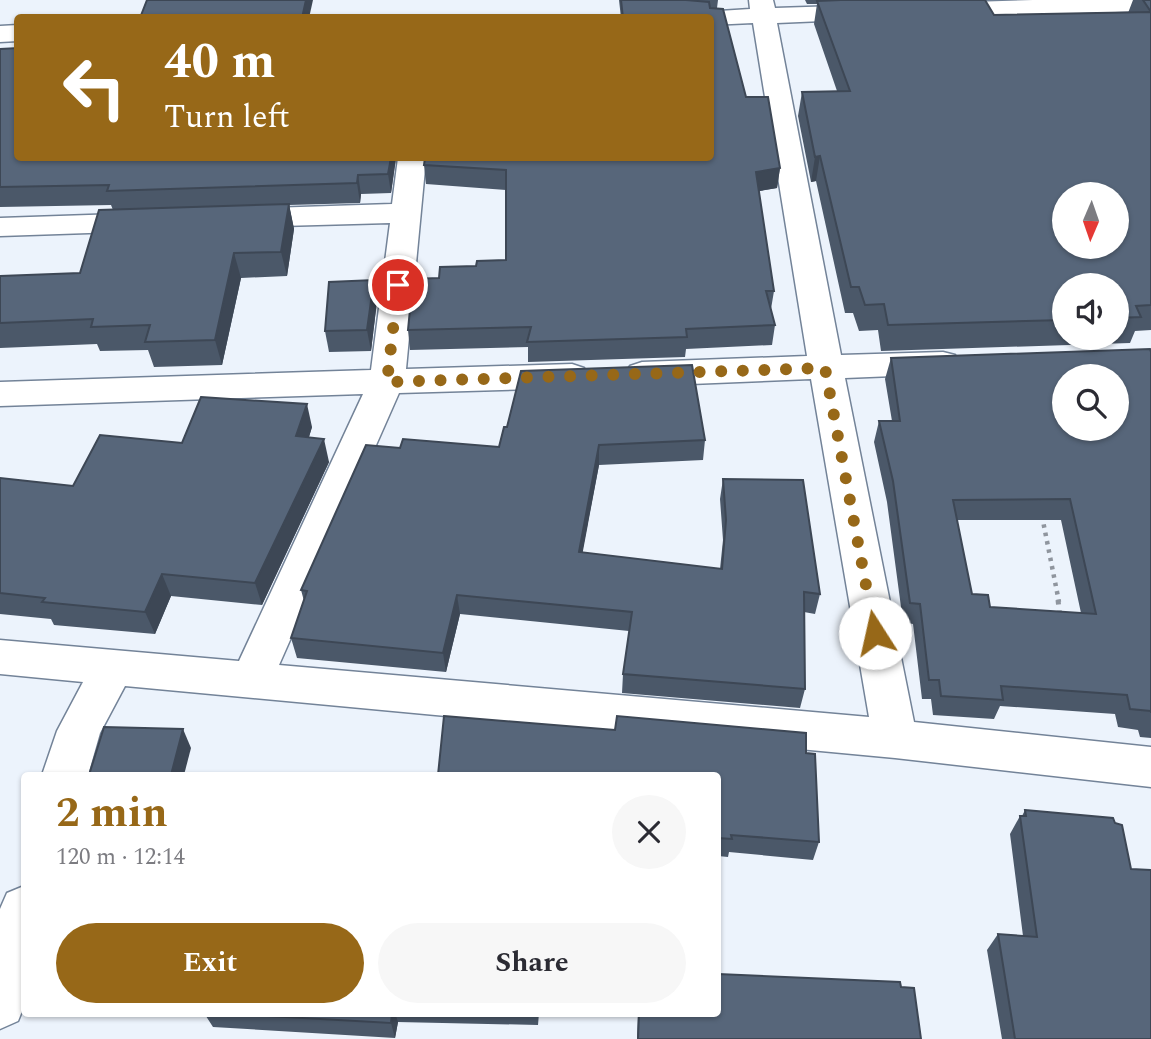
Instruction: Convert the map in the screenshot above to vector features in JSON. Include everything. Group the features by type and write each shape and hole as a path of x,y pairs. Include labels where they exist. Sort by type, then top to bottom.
{"street":[{"path":"916,11 1151,4"},
{"path":"714,18 765,17 883,23"},
{"path":"714,36 765,17"},
{"path":"765,17 825,368 895,739"},
{"path":"932,33 1151,27"},
{"path":"251,680 387,382 412,161"},
{"path":"0,227 405,213"},
{"path":"0,394 971,362"},
{"path":"0,657 895,739 1151,767"},
{"path":"66,772 79,731 113,667"},
{"path":"0,1003 21,922"}],"path":[{"path":"1040,506 1057,585 1062,629"}],"building":[{"path":"147,0 306,0 303,14 142,14"},
{"path":"621,0 709,2 710,8 723,9 746,97 768,97 780,168 756,172 774,291 766,291 775,325 686,329 687,337 527,342 531,327 408,330 413,279 439,278 440,267 476,266 477,261 506,260 506,170 424,165 425,161 714,161 714,14 623,14"},
{"path":"985,0 994,15 1151,12 1151,305 1136,306 1141,317 1129,317 1129,273 1052,273 1052,320 888,325 884,304 865,305 859,287 851,287 820,156 815,157 802,92 850,91 817,1"},
{"path":"1143,0 1151,0 1151,12"},
{"path":"14,48 14,161 390,161 388,174 358,175 357,183 107,191 109,185 0,187 0,49"},
{"path":"289,204 281,252 234,253 215,340 145,342 150,325 91,327 93,319 0,323 0,276 80,273 99,210"},
{"path":"374,280 367,330 325,331 329,282"},
{"path":"1150,349 1151,711 1130,709 1127,695 1001,686 1003,700 941,696 939,680 929,680 920,604 910,603 893,481 879,421 900,421 891,358","holes":["1070,499 1096,614 990,607 988,595 972,594 953,500"]},
{"path":"692,365 705,440 599,445 579,552 722,569 726,520 723,479 803,480 820,594 804,592 805,689 623,674 632,612 457,595 443,653 291,638 307,591 301,590 366,445 400,448 403,439 499,447 504,427 507,427 521,371"},
{"path":"201,397 307,404 296,436 324,439 255,583 162,574 145,612 42,602 45,598 0,593 0,478 73,486 100,435 182,443"},
{"path":"444,716 615,730 617,716 806,733 806,753 815,754 819,842 731,835 732,839 721,838 721,772 438,772"},
{"path":"104,727 183,729 172,772 90,772"},
{"path":"1025,810 1113,818 1115,823 1122,825 1131,869 1151,870 1151,1039 1015,1039 998,934 1037,937 1020,816 1026,816"},
{"path":"721,974 900,982 901,987 914,988 921,1039 638,1039 639,1017 721,1017"},
{"path":"285,1017 392,1017 391,1023"}],"route":[{"path":"398,285 387,382 825,368 875,633"}]}
